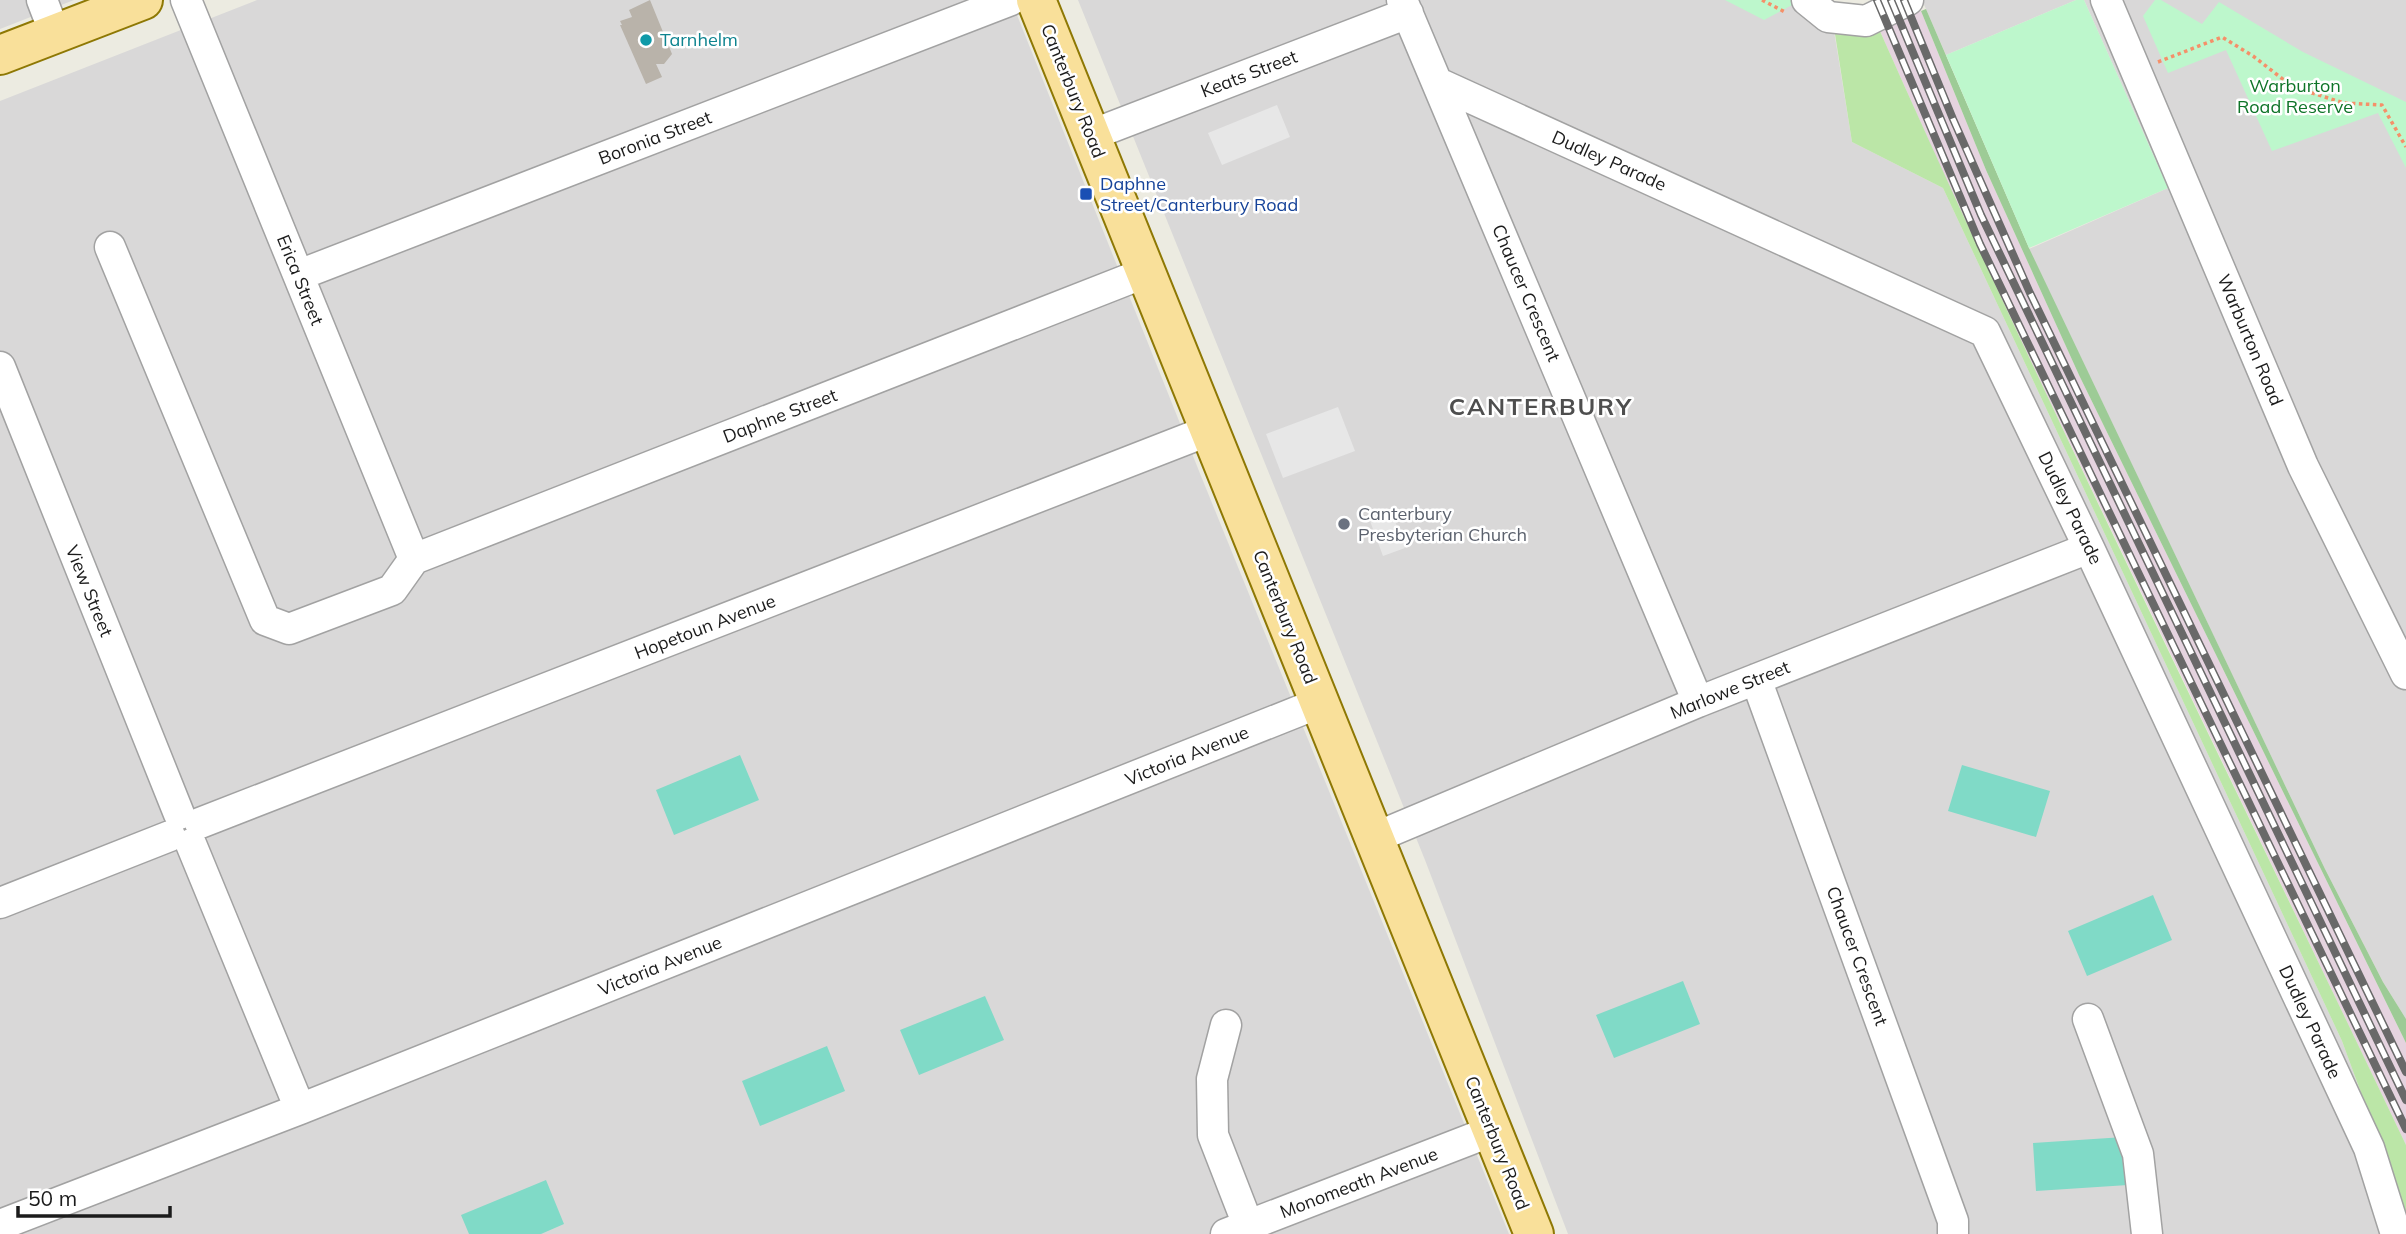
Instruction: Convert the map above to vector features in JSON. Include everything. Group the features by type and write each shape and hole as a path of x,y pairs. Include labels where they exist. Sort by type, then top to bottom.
{"main road":[{"path":"0,55 48,17 143,0"},
{"name":"Canterbury Road","path":"1036,0 1534,1234"}],"street":[{"name":"Erica Street","path":"186,0 414,559"},
{"name":"Boronia Street","path":"299,275 1011,0"},
{"path":"1807,0 1828,17 1866,21 1908,0"},
{"name":"Warburton Road","path":"2106,0 2303,466 2406,674"},
{"name":"Keats Street","path":"1091,135 1405,6"},
{"name":"Chaucer Crescent","path":"1405,6 1698,702"},
{"name":"Dudley Parade","path":"1438,83 1985,332 2089,548 2369,1148 2396,1234"},
{"path":"110,247 265,620 289,629 392,590 414,559"},
{"name":"Daphne Street","path":"414,559 1147,272"},
{"name":"View Street","path":"0,367 300,1109"},
{"name":"Hopetoun Avenue","path":"0,903 1210,430"},
{"name":"Marlowe Street","path":"1374,838 1698,702 2089,548"},
{"name":"Chaucer Crescent","path":"1756,679 1953,1221 1953,1234"},
{"name":"Victoria Avenue","path":"0,1225 300,1109 1319,703"},
{"path":"2088,1019 2138,1154 2147,1234"},
{"path":"1226,1025 1212,1079 1213,1135 1237,1230"},
{"name":"Monomeath Avenue","path":"1237,1230 1492,1132"}],"path":[{"path":"2137,72 2222,37 2253,56 2293,87 2344,103 2382,106 2406,147"}],"shaded area":[{"path":"0,0 74,0 0,29"},
{"path":"257,0 1011,0 1509,1234 0,1234 0,101"},
{"path":"1078,0 1829,0 1852,142 1943,188 2342,1041 2406,1215 2406,1234 1568,1234 1425,860"},
{"path":"1922,0 2076,0 1946,55"},
{"path":"2084,0 2406,0 2406,1019 2383,982 2325,869 2029,249 2168,188"},
{"path":"1921,11 1986,170 2079,375 2406,1043 2406,1145 2040,381 1879,29"},
{"path":"1277,105 1290,137 1222,165 1208,133"},
{"path":"1338,407 1355,451 1283,478 1266,434"},
{"path":"1392,513 1405,548 1383,556 1370,521"},
{"path":"740,755 759,800 674,835 656,790"},
{"path":"1962,765 2050,791 2036,837 1948,811"},
{"path":"2153,895 2172,940 2087,976 2068,931"},
{"path":"1683,981 1700,1024 1614,1058 1596,1015"},
{"path":"985,996 1004,1040 919,1075 900,1030"},
{"path":"827,1046 845,1091 760,1126 742,1081"},
{"path":"2124,1137 2128,1185 2036,1191 2033,1143"},
{"path":"546,1180 564,1224 541,1234 469,1234 461,1215"}],"green space":[{"path":"1725,0 1791,0 1794,4 1764,20"},
{"path":"2076,0 2084,0 2168,188 2029,248 1946,55"},
{"name":"Warburton Road Reserve","path":"2155,0 2161,0 2202,24 2219,2 2303,52 2406,102 2406,168 2378,113 2272,151 2226,50 2168,73 2143,16"},
{"path":"1926,9 2029,248 2325,869 2383,982 2406,1019 2406,1043 2079,375 1986,170 1921,11"},
{"path":"1879,29 2072,450 2406,1145 2406,1215 2342,1041 1943,188 1852,142 1835,34 1857,35"}],"building":[{"name":"Tarnhelm","path":"650,0 672,54 664,64 656,64 662,77 646,84 620,21 632,17 629,10"}],"railway":[{"path":"1877,0 1980,244 2406,1129"},
{"path":"1891,0 1981,215 2406,1100"},
{"path":"1904,0 2030,293 2406,1072"}],"place":[{"name":"Tarnhelm","path":"646,40"},
{"name":"Daphne Street/Canterbury Road","path":"1086,194"},
{"name":"Canterbury Presbyterian Church","path":"1344,524"}],"district":[{"name":"CANTERBURY","path":"1541,407"}]}
